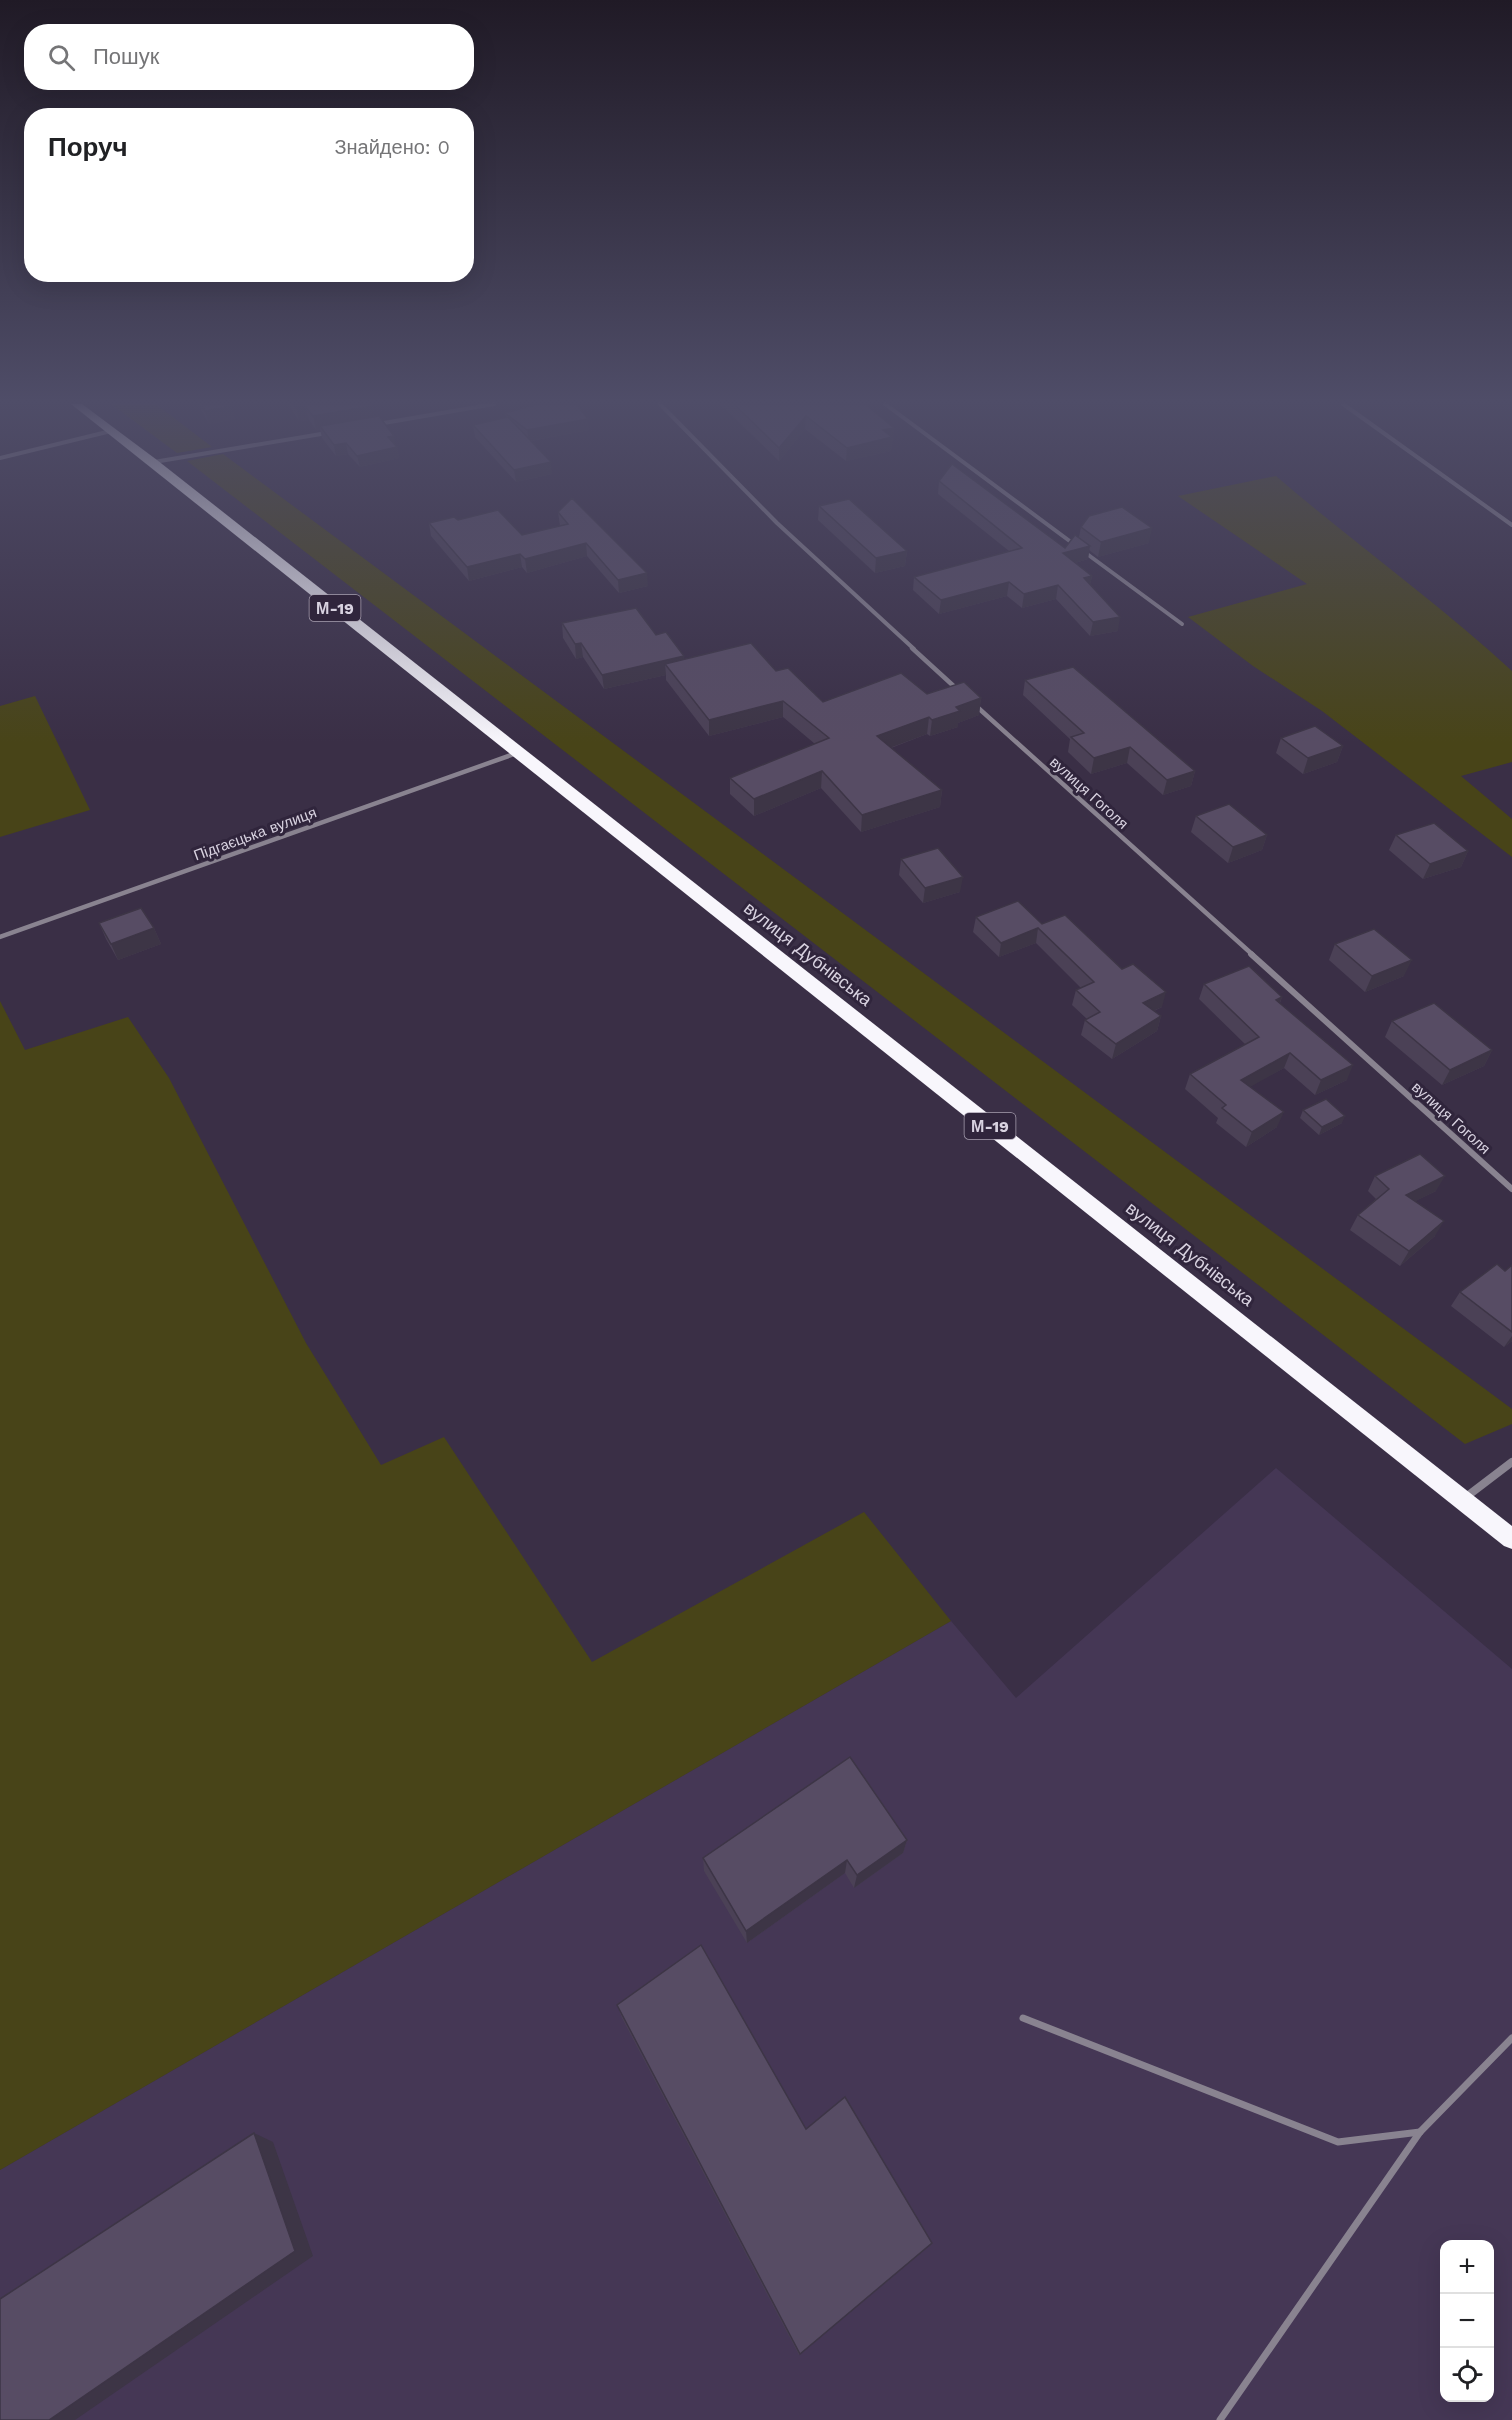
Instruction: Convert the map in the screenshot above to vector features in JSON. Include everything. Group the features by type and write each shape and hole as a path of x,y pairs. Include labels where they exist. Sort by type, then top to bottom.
{"highway":[{"name":"вулиця Дубнівська","path":"222,517 1512,1539"}],"street":[{"path":"771,517 959,691"},
{"path":"1037,517 1182,624"},
{"name":"вулиця Гоголя","path":"968,699 1512,1189"},
{"name":"Підгаєцька вулиця","path":"0,937 517,753"},
{"path":"1463,1499 1512,1462"}],"lane":[{"path":"1023,2018 1338,2142 1420,2132"},
{"path":"1220,2420 1420,2132 1512,2038"}],"shaded area":[{"path":"260,517 308,517 1512,1409 1512,1424 1465,1444"},
{"path":"1209,517 1325,517 1512,671 1512,762 1461,776 1512,819 1512,857 1322,711 1253,666 1188,617 1307,584"},
{"path":"35,696 90,810 0,837 0,706"},
{"path":"0,1001 25,1050 128,1017 169,1078 306,1343 381,1465 444,1437 592,1662 864,1512 951,1621 0,2170"},
{"path":"1276,1468 1512,1669 1512,2420 0,2420 0,2170 951,1621 1016,1698"}],"building":[{"path":"454,517 458,520 470,517 505,517 522,535 568,524 562,517 591,517 647,573 618,580 586,543 525,559 520,554 467,567 429,523"},
{"path":"831,517 869,517 907,551 876,558"},
{"path":"984,517 1023,517 1065,548 1075,535 1090,546 1063,553 1092,576 1084,578 1120,617 1093,622 1058,585 1024,594 1009,582 941,600 914,577 1022,548"},
{"path":"1088,517 1136,517 1152,528 1101,542 1081,527"},
{"path":"636,608 656,635 666,632 684,656 602,675 581,643 575,644 562,623"},
{"path":"751,643 776,671 788,668 823,702 901,673 927,694 964,682 981,698 956,707 960,711 932,720 929,717 877,736 942,790 862,815 822,771 754,799 730,778 829,738 783,701 709,720 665,664"},
{"path":"1073,667 1195,771 1167,780 1130,747 1094,758 1071,737 1084,733 1025,680"},
{"path":"1315,726 1343,746 1308,758 1281,738"},
{"path":"1229,804 1267,835 1233,847 1196,816"},
{"path":"1434,823 1468,851 1430,864 1396,835"},
{"path":"938,848 963,877 925,888 901,859"},
{"path":"1018,901 1042,924 1065,915 1122,969 1133,964 1166,992 1143,1003 1161,1016 1116,1044 1085,1020 1100,1012 1076,990 1094,982 1038,928 1001,943 976,917"},
{"path":"141,908 154,928 111,944 99,923"},
{"path":"1374,929 1412,960 1372,976 1335,944"},
{"path":"1249,966 1282,997 1276,1000 1353,1065 1321,1080 1290,1053 1241,1080 1284,1112 1252,1132 1222,1108 1226,1105 1190,1074 1259,1037 1204,984"},
{"path":"1434,1003 1492,1050 1450,1070 1392,1021"},
{"path":"1326,1099 1345,1116 1322,1127 1303,1110"},
{"path":"1420,1154 1445,1176 1406,1195 1444,1221 1409,1251 1358,1215 1389,1189 1375,1176"},
{"path":"1497,1264 1505,1271 1512,1265 1512,1332 1460,1292"},
{"path":"850,1757 907,1840 857,1875 847,1860 746,1931 703,1858"},
{"path":"701,1945 806,2129 845,2097 932,2243 800,2354 617,2005"},
{"path":"254,2133 295,2251 49,2420 0,2420 0,2299"}]}
